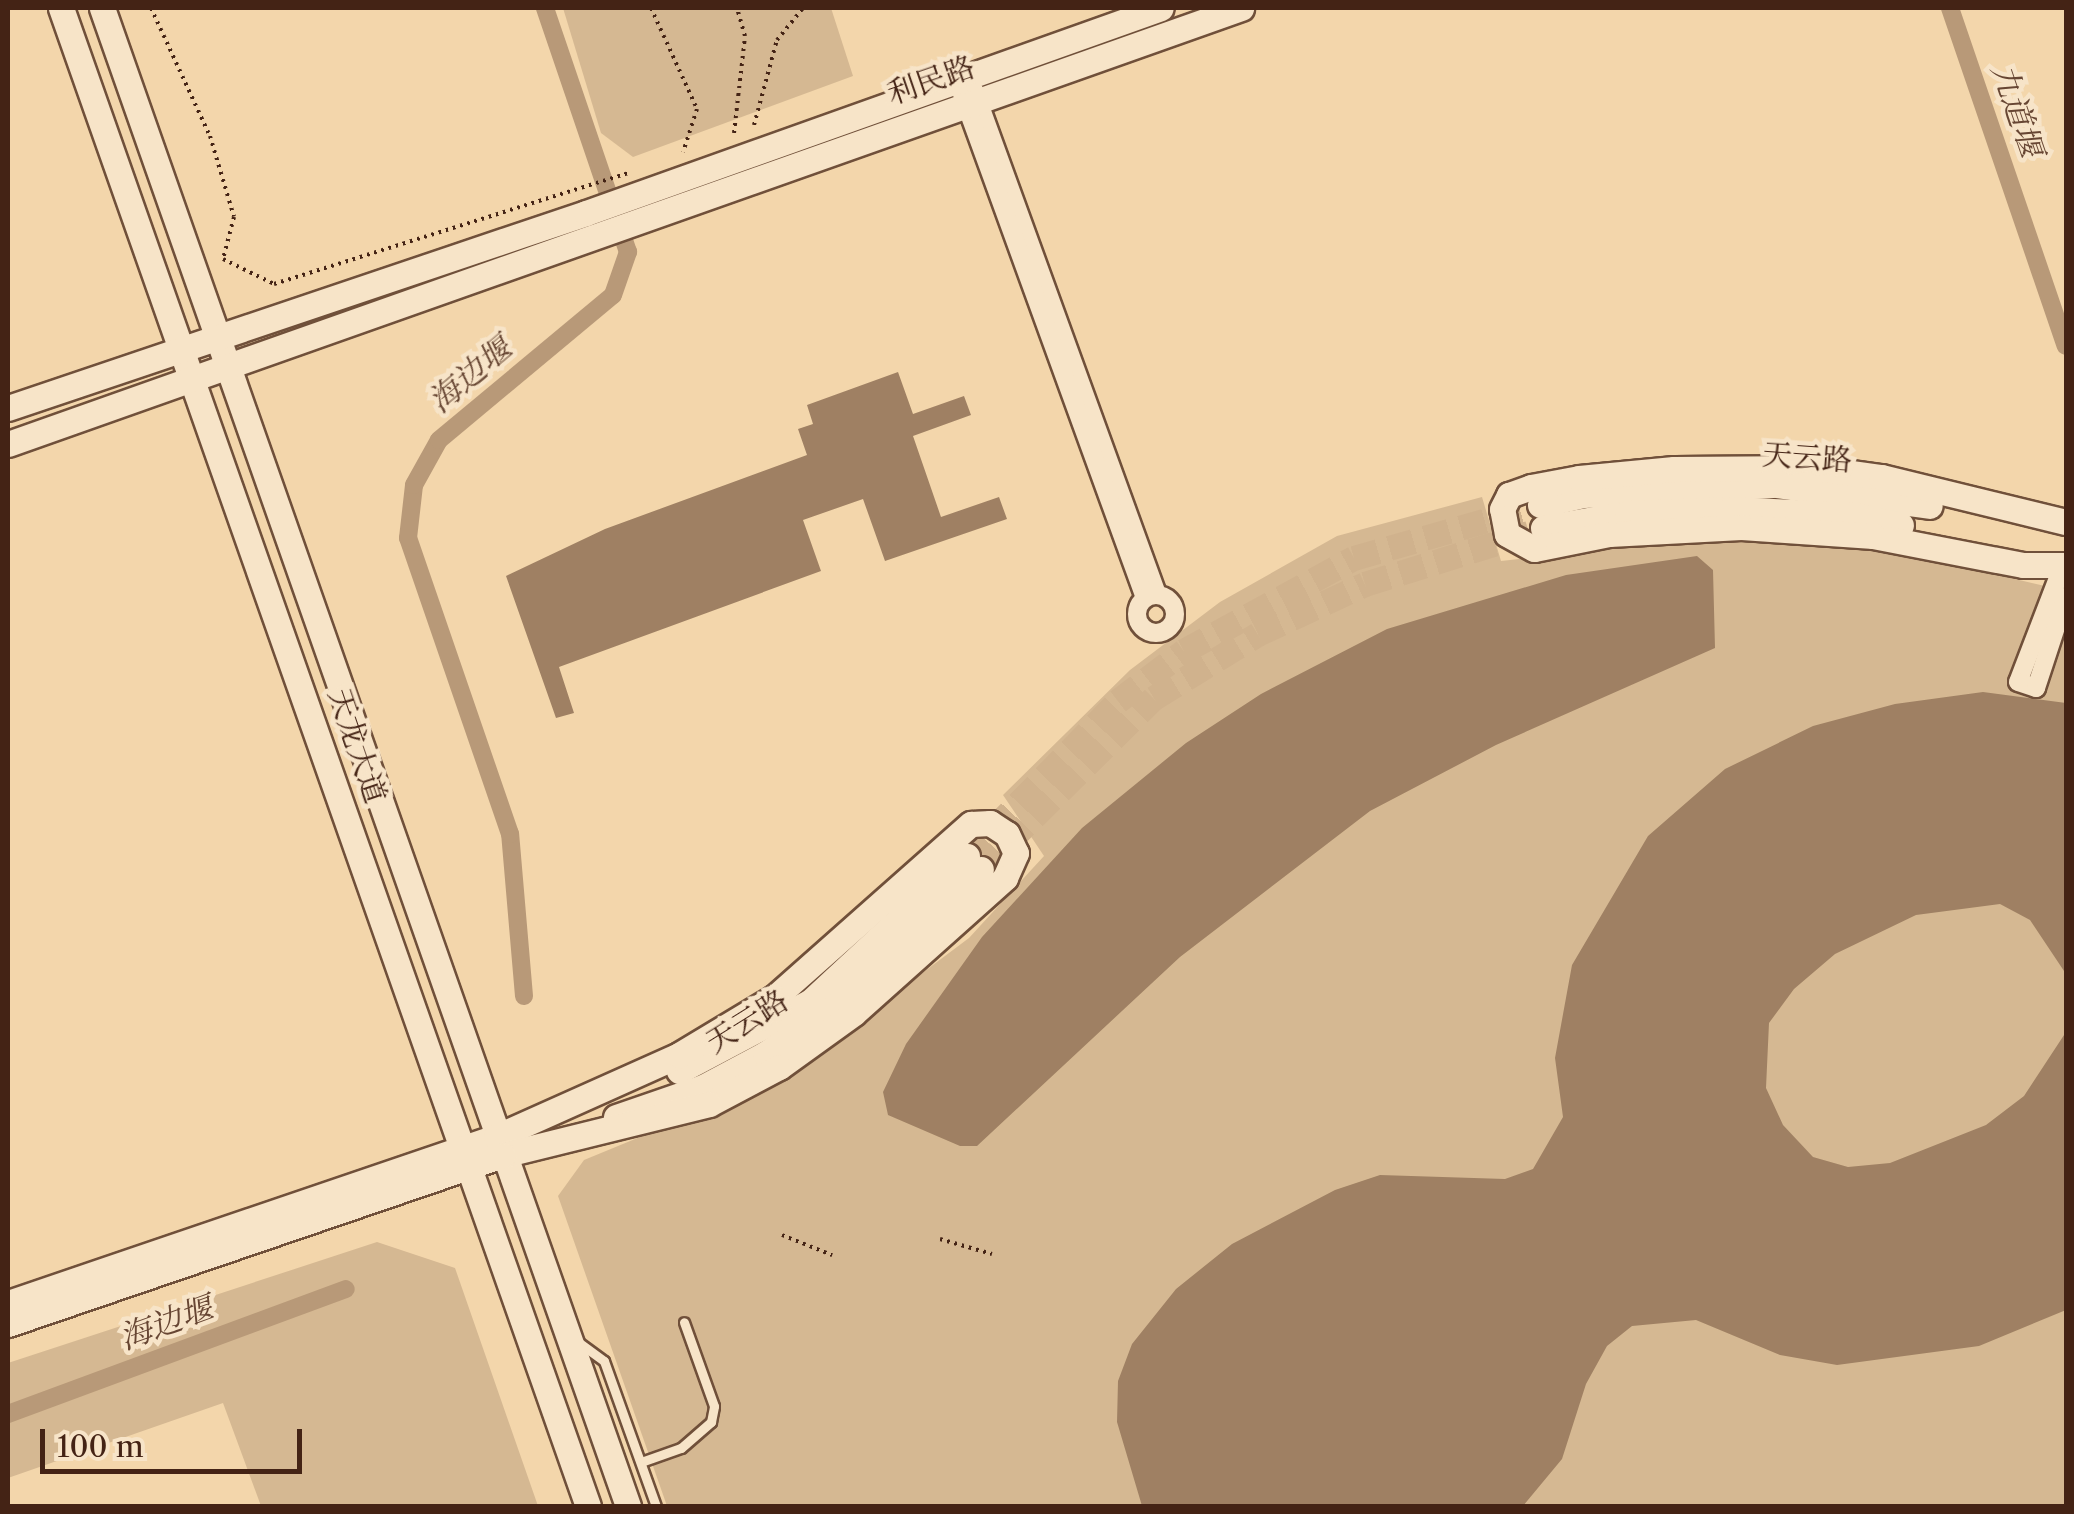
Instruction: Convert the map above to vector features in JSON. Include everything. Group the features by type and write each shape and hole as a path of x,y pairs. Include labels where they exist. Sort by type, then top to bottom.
{"main road":[{"name":"天龙大道","path":"61,8 185,346 588,1506"},
{"name":"天龙大道","path":"102,8 628,1506"},
{"name":"利民路","path":"967,89 1161,8"},
{"name":"利民路","path":"583,213 967,89 1241,8"},
{"path":"8,408 583,213"},
{"path":"8,444 229,365 583,213"},
{"path":"2065,565 2022,565 1873,536 1740,526 1609,534 1534,550 1508,534 1502,509 1508,496 1531,486 1579,478 1674,469 1815,468 2066,522"},
{"name":"天云路","path":"2065,565 1856,515 1645,512 1541,517 1600,494 1777,485 1884,496 2066,538"},
{"path":"8,1324 499,1146 679,1055 774,998 972,824 990,823 1007,834 1016,853 1005,878 854,1013 779,1067 662,1120 499,1146"},
{"name":"天云路","path":"499,1146 704,1087 764,1054 849,996 974,863"},
{"path":"8,1304 465,1158"}],"street":[{"path":"967,89 1151,596"},
{"path":"2065,565 2018,682 2036,688 2066,597"}],"lane":[{"path":"640,1462 682,1448 711,1422 714,1406 684,1322"},
{"path":"566,1333 604,1360 656,1506"}],"path":[{"path":"150,8 210,136 234,217 224,259 274,284 583,213 635,195"},
{"path":"652,8 697,110 683,152"},
{"path":"734,133 745,36 737,8"},
{"path":"754,125 776,40 804,8"},
{"path":"782,1234 832,1255"},
{"path":"940,1239 992,1254"}],"shaded area":[{"path":"563,8 831,8 853,76 633,157 601,133"},
{"path":"1482,497 1501,561 1737,534 1896,551 2066,591 2066,1506 667,1506 558,1196 584,1160 781,1079 969,938 1044,856 1003,795 1130,670 1220,602 1337,536"},
{"path":"377,1242 455,1268 538,1506 261,1506 223,1403 8,1478 8,1363"}],"building":[{"path":"898,372 913,414 964,396 971,415 913,436 941,517 999,497 1007,519 885,561 863,499 803,520 821,571 559,667 574,713 556,718 506,576 605,529 807,455 798,429 813,424 807,405"},
{"path":"1697,556 1713,570 1715,648 1496,745 1370,811 1180,957 977,1146 960,1146 888,1115 883,1092 906,1044 982,937 1082,828 1186,743 1261,694 1387,629 1566,575"},
{"path":"1983,692 2066,703 2066,974 2030,920 2000,904 1916,915 1835,954 1794,989 1769,1023 1766,1088 1783,1125 1813,1157 1848,1167 1890,1163 1986,1125 2024,1096 2066,1032 2066,1310 1979,1346 1837,1365 1780,1355 1696,1320 1632,1326 1607,1346 1586,1384 1562,1459 1523,1506 1142,1506 1117,1422 1118,1381 1132,1344 1176,1289 1232,1244 1335,1190 1380,1175 1505,1179 1533,1169 1563,1117 1555,1058 1572,965 1648,836 1725,769 1813,726 1895,704"}],"waterway":[{"name":"海边堰","path":"524,996 510,834 408,538 414,485 439,440 613,295 628,252 545,8"},
{"name":"九道堰","path":"1950,8 2066,346"},
{"name":"海边堰","path":"8,1414 346,1289"}],"tunnel":[{"path":"967,856 1118,701 1184,651 1354,558 1540,505"},
{"path":"981,869 1154,698 1258,634 1365,584 1529,533"}]}
